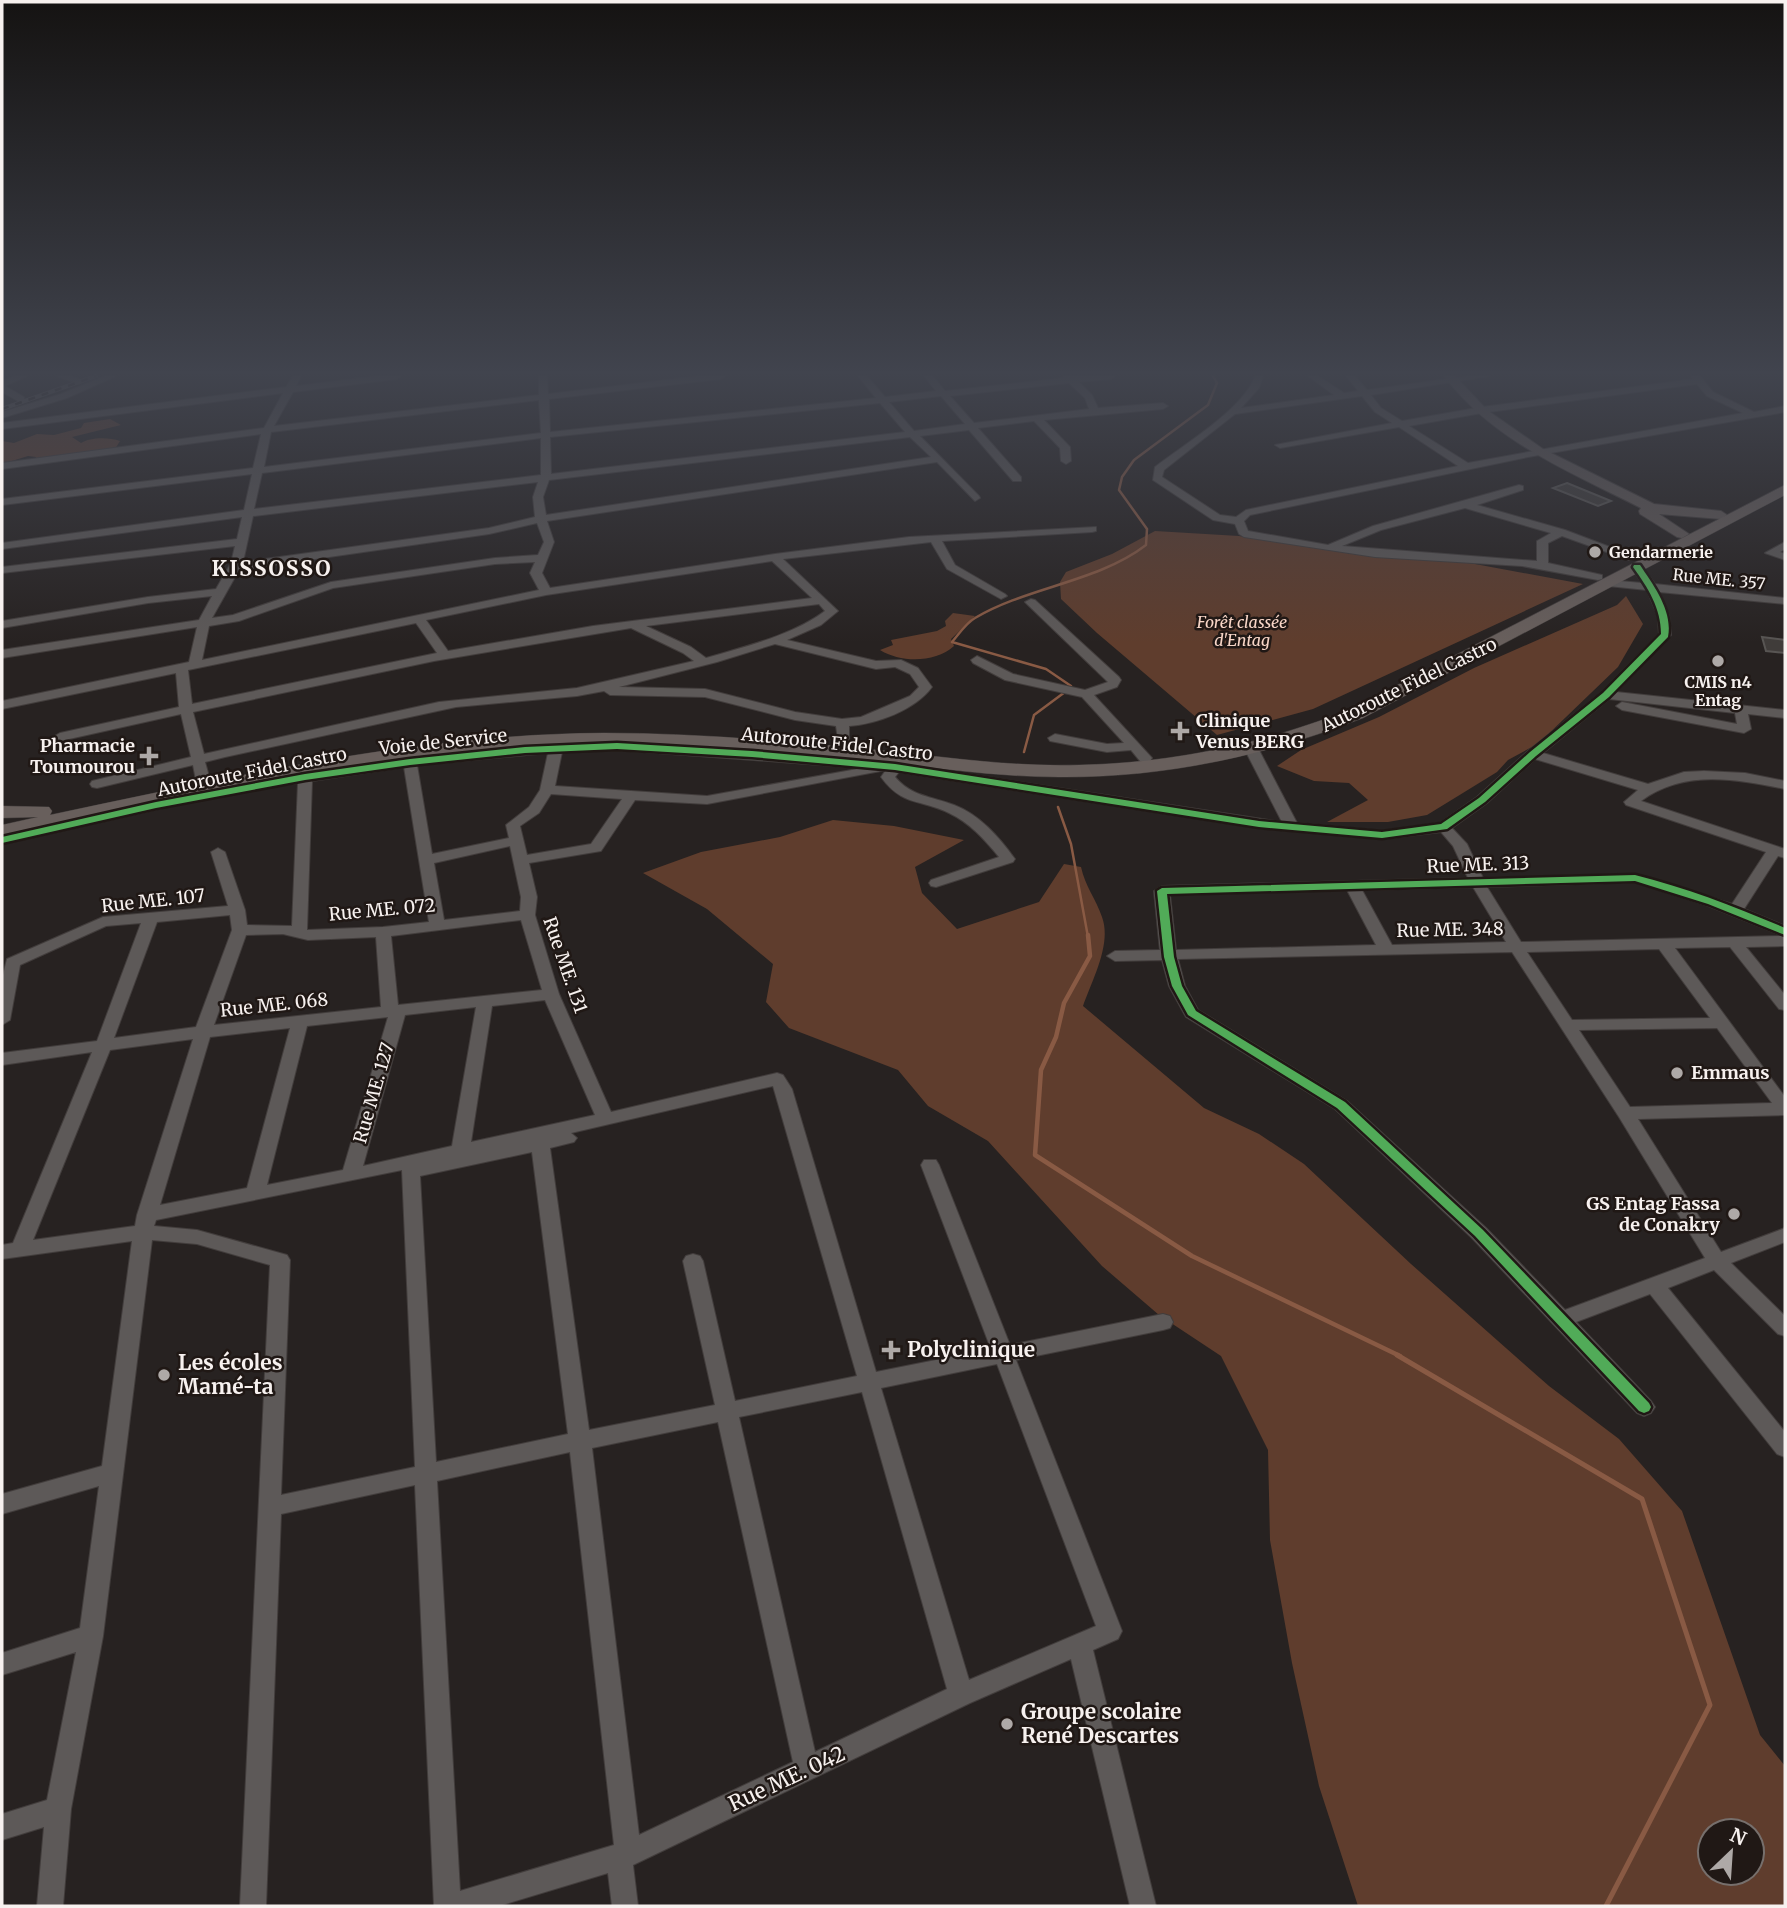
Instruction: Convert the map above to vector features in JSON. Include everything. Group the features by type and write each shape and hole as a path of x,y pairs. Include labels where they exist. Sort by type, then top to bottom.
{"highway":[{"name":"Autoroute Fidel Castro","path":"1687,536 1785,481"},
{"name":"Autoroute Fidel Castro","path":"2,831 320,766 397,754 507,743 599,739 748,743 898,763 996,769 1079,771 1199,761 1252,750 1310,733 1356,714 1635,562 1785,489"},
{"name":"Autoroute Fidel Castro","path":"2,821 203,780 372,750 551,733 681,731 768,735 1001,760 1051,762 1140,752 1203,750 1260,737 1295,725 1398,679 1603,580"},
{"path":"2,812 55,810"}],"main road":[{"path":"1556,465 1652,514 1687,536"},
{"path":"1559,465 1649,507 1662,511 1721,515"}],"street":[{"path":"203,780 186,709 188,666 204,621 234,567 258,465"},
{"path":"2,502 291,465"},
{"path":"546,592 536,573 549,542 541,519 538,497 547,465"},
{"path":"2,546 248,513 662,465"},
{"path":"234,567 489,531 541,519 893,465"},
{"path":"945,465 975,498"},
{"path":"1005,465 1017,479"},
{"path":"1164,465 1159,469 1157,478 1217,518 1239,521 1246,513 1476,465"},
{"path":"1331,547 1363,531 1466,505 1519,488"},
{"path":"1466,505 1561,533 1635,562 1652,588 1666,619 1665,635 1602,698 1482,800 1444,827 1460,844 1477,882 1517,948 1625,1113 1716,1260 1781,1320"},
{"name":"Rue ME. 357","path":"1239,521 1244,534 1331,547 1394,555 1440,556 1543,566 1652,588 1785,601"},
{"path":"2,705 546,592 775,557 935,538 1092,529"},
{"path":"1543,566 1542,541 1561,533"},
{"path":"935,538 951,566 1001,596"},
{"path":"2,570 242,542"},
{"path":"1785,545 1771,552 1785,557"},
{"path":"580,691 777,641 827,619 832,611 792,576 775,557"},
{"path":"2,654 257,612 331,585 495,561 542,558"},
{"path":"2,624 148,600 221,592"},
{"path":"60,737 446,657 635,625 822,600"},
{"path":"977,660 1009,677 1086,694 1113,684 1115,680 1031,602"},
{"path":"419,619 446,657"},
{"path":"635,625 687,650 702,661"},
{"path":"97,784 443,706 580,691 685,691 705,693 795,716 842,723 863,721 915,699 926,687 914,671 897,663 876,665 777,641"},
{"path":"679,668 685,691"},
{"path":"1086,694 1114,728 1140,752"},
{"path":"1602,698 1744,729 1741,709"},
{"path":"1602,698 1785,714"},
{"path":"842,723 844,743"},
{"path":"1055,738 1140,752"},
{"name":"Voie de Service","path":"2,840 156,805 305,777 410,761 617,746 898,763 1259,824 1382,835 1444,827"},
{"path":"426,860 517,840 513,825 534,810 547,790 556,749"},
{"path":"1252,750 1292,827"},
{"path":"1533,754 1645,788"},
{"path":"410,761 437,926"},
{"path":"547,790 707,800 898,763"},
{"path":"898,763 888,776 897,791 919,801 957,811 981,826 1008,859 936,883"},
{"path":"1736,910 1780,852 1631,802 1645,788 1664,779 1703,774 1785,785"},
{"path":"299,933 305,777"},
{"path":"521,859 596,848 631,795"},
{"name":"Rue ME. 131","path":"517,840 529,897 527,915 551,994 614,1123"},
{"path":"50,1906 58,1808 91,1636 145,1224 238,920 218,852"},
{"name":"Rue ME. 313","path":"1169,957 1162,891 1635,878 1736,910 1785,932"},
{"path":"1352,886 1387,951"},
{"name":"Rue ME. 072","path":"238,920 299,933 383,932 527,915"},
{"path":"11,1250 103,1046 151,918"},
{"name":"Rue ME. 107","path":"2,1020 13,962 103,922 151,918 238,920"},
{"name":"Rue ME. 127","path":"351,1175 394,1012 383,932"},
{"name":"Rue ME. 348","path":"1115,957 1785,941"},
{"path":"1734,942 1785,1005"},
{"path":"1664,944 1785,1109"},
{"path":"1169,957 1177,986 1192,1013 1341,1105 1479,1233 1644,1406"},
{"name":"Rue ME. 068","path":"2,1059 203,1032 551,994"},
{"path":"461,1149 485,1001"},
{"path":"256,1195 300,1022"},
{"path":"1567,1025 1722,1023"},
{"path":"447,1906 411,1171 540,1144 777,1079 783,1089 867,1383 961,1695"},
{"path":"1625,1113 1785,1109"},
{"path":"11,1250 145,1224 256,1195 461,1149 614,1123"},
{"path":"540,1144 580,1441 624,1855 625,1906"},
{"path":"930,1165 1003,1355"},
{"path":"145,1224 280,1260 253,1906"},
{"path":"1561,1320 1785,1236"},
{"path":"693,1261 807,1770"},
{"path":"1655,1286 1785,1448"},
{"path":"270,1507 1163,1322"},
{"name":"Rue ME. 042","path":"455,1906 624,1855 961,1695 1110,1631 1003,1355"},
{"path":"2,1504 112,1473"},
{"path":"2,1664 91,1636"},
{"path":"1080,1645 1143,1906"},
{"path":"2,1827 58,1808"}],"green space":[{"name":"Forêt classée d'Entag","path":"1155,531 1239,536 1346,552 1448,559 1583,584 1313,709 1217,735 1061,599 1060,582 1066,572 1112,554"},
{"path":"1626,596 1643,624 1618,667 1539,743 1508,760 1497,772 1427,815 1388,822 1327,822 1368,800 1349,783 1314,781 1277,766 1301,750 1379,717 1474,668 1617,605"},
{"path":"953,613 975,616 951,639 954,646 946,652 928,658 908,659 880,650 893,645 891,640 937,631 946,626 945,621"},
{"path":"833,820 894,826 964,840 915,867 922,893 957,929 1039,902 1064,864 1081,867 1100,910 1105,939 1100,962 1083,1006 1204,1108 1259,1134 1304,1164 1411,1264 1549,1386 1619,1439 1682,1511 1760,1735 1785,1766 1785,1906 1358,1906 1319,1786 1292,1663 1270,1540 1268,1450 1221,1356 1159,1315 1102,1266 988,1141 928,1106 898,1070 789,1028 766,1002 773,964 707,909 643,873 701,852 780,837"}],"building":[{"path":"1567,483 1611,501 1598,506 1553,488"},
{"path":"1762,637 1785,640 1785,653 1766,651"}],"waterway":[{"path":"1071,686 1046,669 952,642 972,620 995,607 1106,568 1146,545 1147,529 1119,490 1122,477 1130,465"},
{"path":"1024,752 1034,715 1065,692"},
{"path":"1058,807 1071,844 1088,937"},
{"path":"1088,935 1090,956 1064,1003 1056,1037 1041,1070 1035,1155 1192,1256 1400,1356"},
{"path":"1397,1355 1642,1499 1710,1705 1606,1906"}],"cycle path":[{"path":"2,840 156,805 305,777 525,750 617,746 752,754 895,767 1259,824 1382,835 1444,827 1482,800 1533,754 1606,695 1665,635 1661,608 1637,567"},
{"path":"1644,1407 1479,1233 1341,1105 1192,1013 1177,986 1169,957 1162,891 1635,878 1711,902 1785,932"}],"place":[{"name":"Gendarmerie","path":"1595,552"},
{"name":"CMIS n4 Entag","path":"1718,661"},
{"name":"Clinique Venus BERG","path":"1180,731"},
{"name":"Pharmacie Toumourou","path":"149,756"},
{"name":"Emmaus","path":"1677,1073"},
{"name":"GS Entag Fassa de Conakry","path":"1734,1214"},
{"name":"Polyclinique","path":"891,1350"},
{"name":"Les écoles Mamé-ta","path":"164,1375"},
{"name":"Groupe scolaire René Descartes","path":"1007,1724"}],"district":[{"name":"KISSOSSO","path":"272,569"}]}
